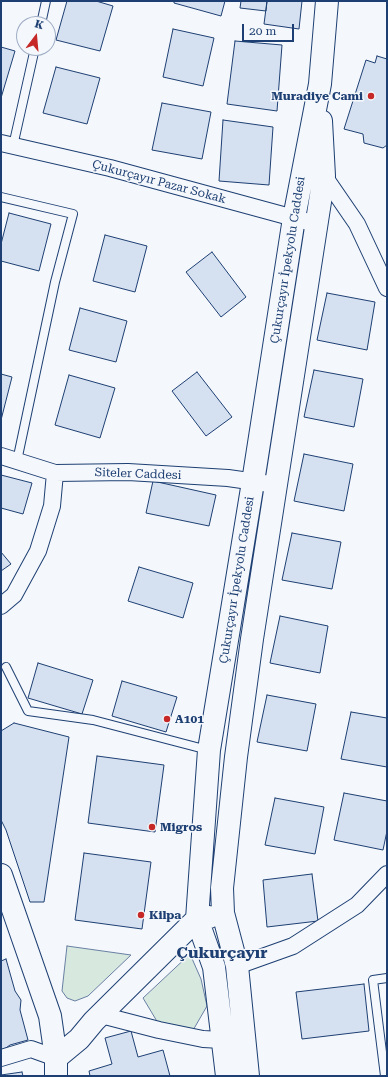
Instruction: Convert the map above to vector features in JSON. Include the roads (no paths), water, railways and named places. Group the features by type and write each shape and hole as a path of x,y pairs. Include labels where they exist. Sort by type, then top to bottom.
{"street":[{"name":"Çukurçayır İpekyolu Caddesi","path":"228,1076 222,1040 214,967 197,919 209,750 294,218 320,84 327,1"},
{"name":"Çukurçayır İpekyolu Caddesi","path":"248,1076 237,966 223,913 222,888 236,757 324,176 320,84"},
{"name":"Çukurçayır Pazar Sokak","path":"7,144 110,168 316,224"},
{"path":"324,176 357,224 387,288"},
{"name":"Siteler Caddesi","path":"1,456 55,473 128,472 228,478 277,485"},
{"path":"1,606 14,595 38,551 52,506 55,473"},
{"path":"237,966 294,946 357,904 387,874"},
{"path":"1,875 50,1016 56,1067"},
{"path":"56,1067 101,1015 197,919 223,913"},
{"path":"101,1015 159,1030 203,1039 222,1040"},
{"path":"1,1058 31,1049 56,1067"}],"lane":[{"path":"43,16 46,1"},
{"path":"7,144 33,56"},
{"path":"1,197 73,214 55,282 17,460"},
{"path":"6,667 28,711 93,720 209,750"},
{"path":"385,1076 373,980 387,978"}],"place":[{"name":"Muradiye Cami","path":"371,96"},
{"name":"A101","path":"167,719"},
{"name":"Migros","path":"152,827"},
{"name":"Kilpa","path":"141,915"}],"district":[{"name":"Çukurçayır","path":"222,953"}]}
